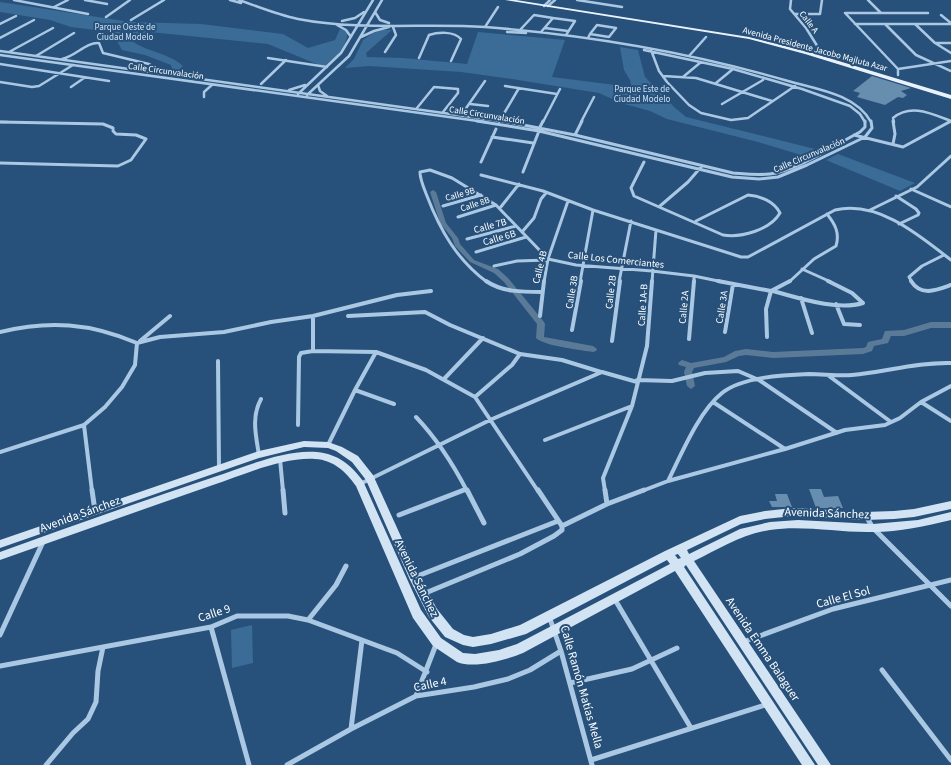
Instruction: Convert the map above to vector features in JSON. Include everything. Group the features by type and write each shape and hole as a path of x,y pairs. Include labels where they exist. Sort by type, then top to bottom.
{"main road":[{"name":"Avenida Presidente Jacobo Majluta Azar","path":"507,0 549,3 749,38 807,53 951,97"},
{"name":"Avenida Presidente Jacobo Majluta Azar","path":"528,0 724,30 760,37 898,72 951,92"}],"street":[{"path":"14,0 88,14"},
{"path":"54,7 68,0"},
{"path":"87,0 107,4"},
{"path":"106,17 130,0"},
{"path":"131,20 164,0"},
{"name":"Calle Circunvalación","path":"230,0 239,1 291,17 358,25"},
{"path":"298,94 307,84 335,60 351,37 373,0"},
{"path":"305,97 344,62 361,37 382,0"},
{"path":"576,0 622,7"},
{"name":"Calle A","path":"791,0 789,8 806,28 821,52"},
{"path":"794,14 820,14 822,0"},
{"path":"868,0 881,13"},
{"name":"Calle Circunvalación","path":"0,51 36,56 73,65 213,84 417,108 500,120 732,177 751,179 772,178 807,165 865,137 872,131 872,121 864,111 844,99 765,74 689,56 560,37 494,30 397,25 337,26 288,19 239,1"},
{"path":"485,27 498,7"},
{"path":"326,22 350,20 366,10"},
{"path":"374,12 380,20 397,25"},
{"path":"928,13 845,13 898,72 951,61"},
{"path":"520,30 534,15 575,21 566,35"},
{"path":"941,15 951,24"},
{"path":"0,24 16,16"},
{"path":"541,32 553,18"},
{"path":"0,38 34,20"},
{"path":"855,24 951,24"},
{"path":"885,24 916,55 951,71"},
{"path":"915,24 935,44 951,53"},
{"name":"Calle Circunvalación","path":"0,55 61,61 65,60 283,90 305,97 540,129 575,135 733,173 750,175 776,173 792,166 854,135 865,127 866,123 855,110 833,99 795,86 733,69 650,50 588,38 520,30 485,27 391,27 367,25"},
{"path":"588,38 590,34 597,25 616,28 609,37 590,34"},
{"path":"337,26 346,30 351,37"},
{"path":"361,37 374,31 391,27 396,35 385,52"},
{"path":"8,53 53,28"},
{"path":"445,34 447,28"},
{"path":"451,34 453,28"},
{"path":"545,28 568,31"},
{"path":"36,56 74,33"},
{"path":"419,58 429,35 451,34 460,37 461,39 451,62"},
{"path":"689,56 706,37"},
{"path":"61,61 96,42 99,43 103,54 149,64 159,69"},
{"path":"935,44 951,43"},
{"path":"650,50 663,76 689,105 701,113 709,115 731,120 743,120 795,86"},
{"path":"70,61 72,56"},
{"path":"268,58 327,67"},
{"path":"261,84 286,60"},
{"path":"335,60 344,62"},
{"path":"683,76 701,62"},
{"path":"0,64 109,81"},
{"path":"0,82 36,87 73,65"},
{"path":"716,83 733,69"},
{"path":"663,76 683,76 716,83 772,101"},
{"path":"71,87 84,78"},
{"path":"722,104 763,80"},
{"path":"462,114 485,81"},
{"path":"204,97 204,92 213,84"},
{"path":"283,90 296,88 307,84"},
{"path":"318,85 320,91 329,97"},
{"path":"505,86 557,94"},
{"path":"417,108 434,87 458,89 458,93 443,112"},
{"path":"498,124 519,88"},
{"path":"523,172 540,129 560,89"},
{"path":"575,135 594,97"},
{"path":"470,104 488,106"},
{"path":"892,144 895,134 893,118 896,115 908,110 920,111 951,121"},
{"path":"854,135 903,146 911,144 951,121"},
{"path":"0,122 103,124 113,128 113,131 116,134 139,135 144,136 146,139 131,160 118,166 0,163"},
{"path":"481,162 496,128"},
{"path":"492,137 534,143"},
{"path":"870,210 917,187 951,156"},
{"path":"644,162 631,190 638,198 660,206 696,222 723,234 740,236 766,225 778,218 780,213 777,207 768,202 756,196 748,196 696,222"},
{"path":"660,206 688,182 702,166"},
{"path":"542,292 498,287 486,282 469,267 454,250 436,220 419,175 420,172 425,170 437,172 457,181 496,205 548,259"},
{"path":"481,175 519,184 593,210 701,243 741,258 746,258 842,207 870,210 899,224 919,235 951,260"},
{"name":"Calle 8B","path":"500,208 519,184"},
{"path":"911,189 951,207"},
{"name":"Calle 6B","path":"522,232 534,218 541,199 546,193"},
{"name":"Calle 9B","path":"443,206 481,195"},
{"path":"896,196 916,209 919,213 918,215 899,224"},
{"name":"Calle 4B","path":"540,316 542,292 548,259 568,201"},
{"name":"Calle 8B","path":"458,217 496,205"},
{"name":"Calle 3B","path":"572,330 593,210"},
{"path":"767,337 766,309 771,291 787,284 814,259 837,244 837,228 827,214"},
{"name":"Calle 2B","path":"612,341 621,268 631,221"},
{"name":"Calle 7B","path":"467,239 516,226"},
{"name":"Calle 1A-B","path":"608,504 603,478 632,406 646,346 656,230"},
{"name":"Calle 6B","path":"476,252 526,237"},
{"path":"944,255 922,266 909,277 911,282 920,291 925,292 951,285"},
{"name":"Calle Los Comerciantes","path":"494,266 517,261 548,259 584,266 652,270 694,276 836,304 855,305 863,303 845,288 802,269"},
{"name":"Calle 2A","path":"689,339 694,276"},
{"name":"Calle 3A","path":"725,332 733,284"},
{"path":"0,332 46,325 75,325 97,328 123,336 138,343 162,337 224,332 272,321 313,316 397,295 431,291"},
{"path":"801,298 812,333"},
{"path":"836,304 844,324 860,325"},
{"path":"348,316 425,312 450,325 520,354 562,360 637,381 672,381 705,373 736,370 759,380 837,433"},
{"path":"0,452 84,425 105,407 122,387 135,365 138,343 170,316"},
{"path":"313,316 313,351"},
{"path":"444,379 483,338"},
{"path":"298,425 299,357 301,353 313,351 376,352 426,370 475,397 562,526 562,530 560,534 539,544 422,594"},
{"path":"328,444 376,352"},
{"path":"475,397 512,365 520,354"},
{"path":"218,361 219,468"},
{"path":"668,481 692,436 713,402 722,393 738,385 759,380 811,374 853,375 892,367 934,362 951,362"},
{"path":"360,484 490,420 602,372"},
{"path":"827,375 891,422"},
{"path":"562,526 608,504 668,481 837,433 862,427 885,425 900,418 921,402 951,386"},
{"path":"355,390 394,404"},
{"path":"259,455 255,414 261,399"},
{"path":"713,402 785,449"},
{"path":"921,402 951,421"},
{"path":"544,440 632,406"},
{"path":"416,417 429,429 440,445 484,522"},
{"path":"84,425 95,511"},
{"name":"Avenida Sánchez","path":"0,544 259,455 304,444 328,444 355,459 370,478 422,594 440,623 449,633 463,640 482,641 522,630 668,554 740,520 793,512 866,516 914,513 951,505"},
{"name":"Avenida Sánchez","path":"0,556 155,501 280,459 311,454 329,457 344,465 360,484 417,614 437,642 461,658 475,659 499,655 519,649 554,629 688,559 743,532 764,527 798,524 873,528 918,524 951,516"},
{"path":"280,459 285,513"},
{"path":"399,515 466,489"},
{"path":"866,516 873,528 951,606"},
{"path":"414,577 558,521"},
{"path":"0,635 43,542"},
{"name":"Avenida Emma Balaguer","path":"680,548 825,765"},
{"path":"668,554 677,565 808,765"},
{"path":"308,620 336,585 346,566"},
{"name":"Calle El Sol","path":"742,642 827,611 951,580"},
{"path":"614,598 691,728"},
{"name":"Calle 9","path":"0,666 211,627 237,616 288,616 308,620 373,643 397,654 427,672"},
{"name":"Calle Ramón Matías Mella","path":"549,616 561,651 591,763"},
{"path":"211,627 249,765"},
{"path":"351,729 362,640"},
{"path":"416,696 427,672 437,642"},
{"path":"46,765 73,733 88,719 96,702 98,671 103,647"},
{"path":"570,683 622,672 651,661 677,648"},
{"name":"Calle 4","path":"287,765 351,729 416,696 474,687 508,679 530,670 561,651"},
{"path":"882,670 951,760"},
{"path":"591,763 691,728 781,699"}],"green space":[{"name":"Parque Oeste de Ciudad Modelo","path":"0,2 130,22 201,24 283,34 308,48 335,40 340,29 347,31 347,36 341,50 328,66 319,65 268,44 150,32 132,41 144,48 165,55 183,66 174,74 171,65 145,55 122,50 112,32 71,27 50,20 0,12"},
{"name":"Parque Este de Ciudad Modelo","path":"382,30 392,30 366,53 367,57 403,58 467,64 478,32 565,40 552,77 615,85 631,85 630,80 624,70 620,47 638,50 645,77 674,107 686,117 819,150 808,157 758,142 667,119 650,111 621,103 599,93 461,72 369,66 345,68 354,59 363,40 373,33"},
{"path":"838,154 915,183 900,191 826,160"},
{"path":"252,625 253,663 232,668 231,630"}],"building":[{"path":"872,76 911,88 901,91 907,95 903,98 898,97 885,105 857,97 860,93 853,91"},
{"path":"809,489 821,489 824,497 838,496 843,508 816,508"},
{"path":"775,494 787,494 792,507 772,507 769,501 777,501"}],"waterway":[{"path":"433,192 443,223 455,238 457,245 472,261 496,271 506,280 541,324 540,338 548,341 593,349"},
{"path":"691,366 726,359 738,353 746,352 773,355 863,351 869,349 871,344 885,341 888,333 904,333 931,325 951,325"},
{"path":"682,363 691,366"},
{"path":"691,366 688,372 691,386"}]}
